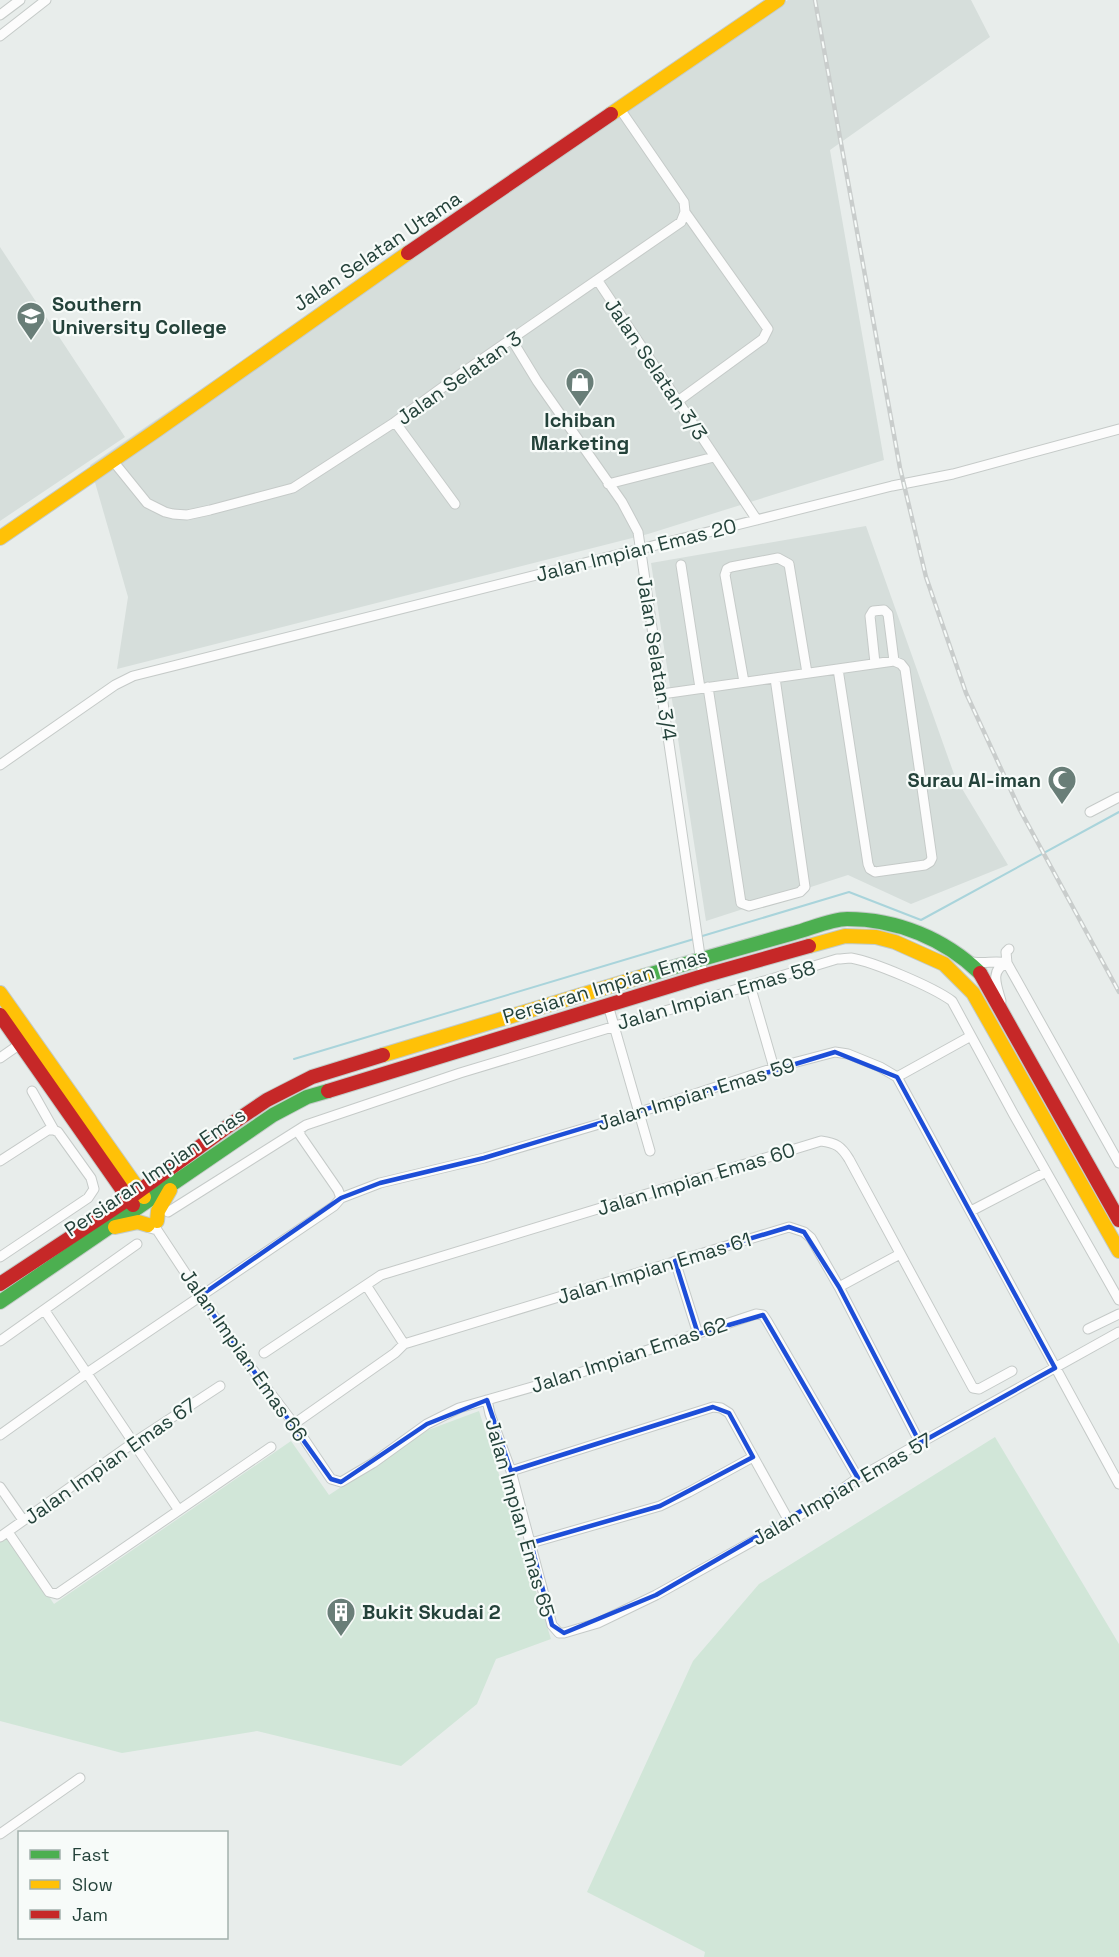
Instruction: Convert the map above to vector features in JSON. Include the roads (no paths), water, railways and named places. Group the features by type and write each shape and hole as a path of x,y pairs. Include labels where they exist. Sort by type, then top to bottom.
{"main road":[{"name":"Jalan Selatan Utama","path":"0,538 113,461 338,300 778,0"},
{"name":"Persiaran Impian Emas","path":"0,1302 107,1229 138,1200 161,1174 289,1087 312,1077 700,959 845,919 880,922 906,928 933,939 979,972 1079,1145 1119,1220"},
{"name":"Persiaran Impian Emas","path":"0,1284 97,1218 174,1184 273,1115 307,1097 704,976 845,936 876,937 895,942 944,964 973,993 1119,1251"},
{"path":"0,993 25,1041 138,1200"},
{"path":"0,1015 25,1041"},
{"path":"119,1174 146,1178 161,1174"},
{"path":"97,1218 112,1199 119,1174"},
{"path":"107,1229 138,1222 157,1222 158,1211 174,1184"}],"street":[{"path":"0,15 20,0"},
{"path":"0,36 46,0"},
{"path":"620,109 684,202 685,212 768,329 763,339 678,401"},
{"name":"Jalan Selatan 3","path":"113,461 147,502 165,512 187,515 294,488 395,422 465,371 598,281 681,222 685,212"},
{"name":"Jalan Selatan 3/3","path":"598,281 757,520"},
{"name":"Jalan Selatan 3/4","path":"512,340 622,502 638,532 697,943 704,976"},
{"path":"395,422 455,504"},
{"name":"Jalan Impian Emas 20","path":"0,765 115,685 133,676 892,486 953,474 1119,429"},
{"name":"Jalan Selatan 3/3","path":"608,484 714,457"},
{"path":"744,682 725,575 730,567 778,558 789,564 807,673"},
{"path":"681,565 741,903 749,906 800,892 805,887 775,678"},
{"path":"875,663 870,616 873,611 884,610 888,614 894,661"},
{"path":"662,694 875,663 894,661 901,664 905,669 932,858 925,865 875,872 870,869 838,669"},
{"path":"1090,812 1119,797"},
{"path":"1009,949 1006,952 1007,963 1119,1162"},
{"name":"Jalan Impian Emas 58","path":"157,1222 306,1125 460,1073 614,1025 837,959 849,958 898,974 943,994 952,1001 1119,1300"},
{"path":"962,958 976,963 1007,963"},
{"path":"1004,1014 995,976 996,970 1007,963"},
{"path":"750,985 774,1068"},
{"path":"608,1005 650,1151"},
{"path":"971,1036 897,1077 1119,1484"},
{"path":"0,1058 25,1041"},
{"name":"Jalan Impian Emas 59","path":"0,1435 87,1373 334,1206 341,1198 380,1183 484,1158 640,1112 774,1068 835,1052 848,1054 880,1067 897,1077"},
{"path":"32,1091 51,1130"},
{"path":"300,1129 300,1135 338,1190 341,1198"},
{"path":"0,1161 51,1130 58,1132 91,1178 94,1189 88,1198 0,1257"},
{"name":"Jalan Impian Emas 60","path":"264,1353 381,1275 821,1141 842,1147 973,1388 979,1389 1012,1371"},
{"path":"971,1211 1047,1172"},
{"name":"Jalan Impian Emas 66","path":"138,1200 157,1222 200,1296 225,1333 294,1424 331,1479"},
{"name":"Jalan Impian Emas 66","path":"138,1200 157,1222"},
{"name":"Jalan Impian Emas 61","path":"294,1424 395,1353 404,1344 789,1227 804,1232 811,1238 920,1443"},
{"path":"0,1341 137,1244"},
{"path":"839,1287 900,1254"},
{"path":"675,1261 698,1334"},
{"path":"366,1285 404,1344"},
{"path":"45,1311 178,1509"},
{"name":"Jalan Impian Emas 62","path":"331,1479 341,1482 373,1463 427,1424 459,1408 567,1377 756,1314 763,1315 858,1478"},
{"path":"1088,1329 1119,1314"},
{"name":"Jalan Impian Emas 57","path":"559,1633 598,1623 656,1595 825,1502 858,1478 1119,1332"},
{"name":"Jalan Impian Emas 67","path":"4,1535 134,1443 220,1386"},
{"name":"Jalan Impian Emas 65","path":"487,1400 511,1471 552,1625 559,1633"},
{"path":"511,1471 713,1407 721,1408 729,1413 789,1521"},
{"path":"4,1535 49,1592 57,1594 271,1447"},
{"path":"531,1543 660,1506 753,1457"},
{"path":"0,1487 23,1520"},
{"path":"1,1832 80,1778"}],"waterway":[{"path":"699,937 849,892 921,920 1119,812"},
{"path":"294,1059 694,939"}],"railway":[{"path":"815,0 900,468 926,577 966,693 1020,810 1119,992"}],"place":[{"name":"Southern University College","path":"31,342"},
{"name":"Ichiban Marketing","path":"580,408"},
{"name":"Surau Al-iman","path":"1062,806"},
{"name":"Bukit Skudai 2","path":"341,1638"}]}
